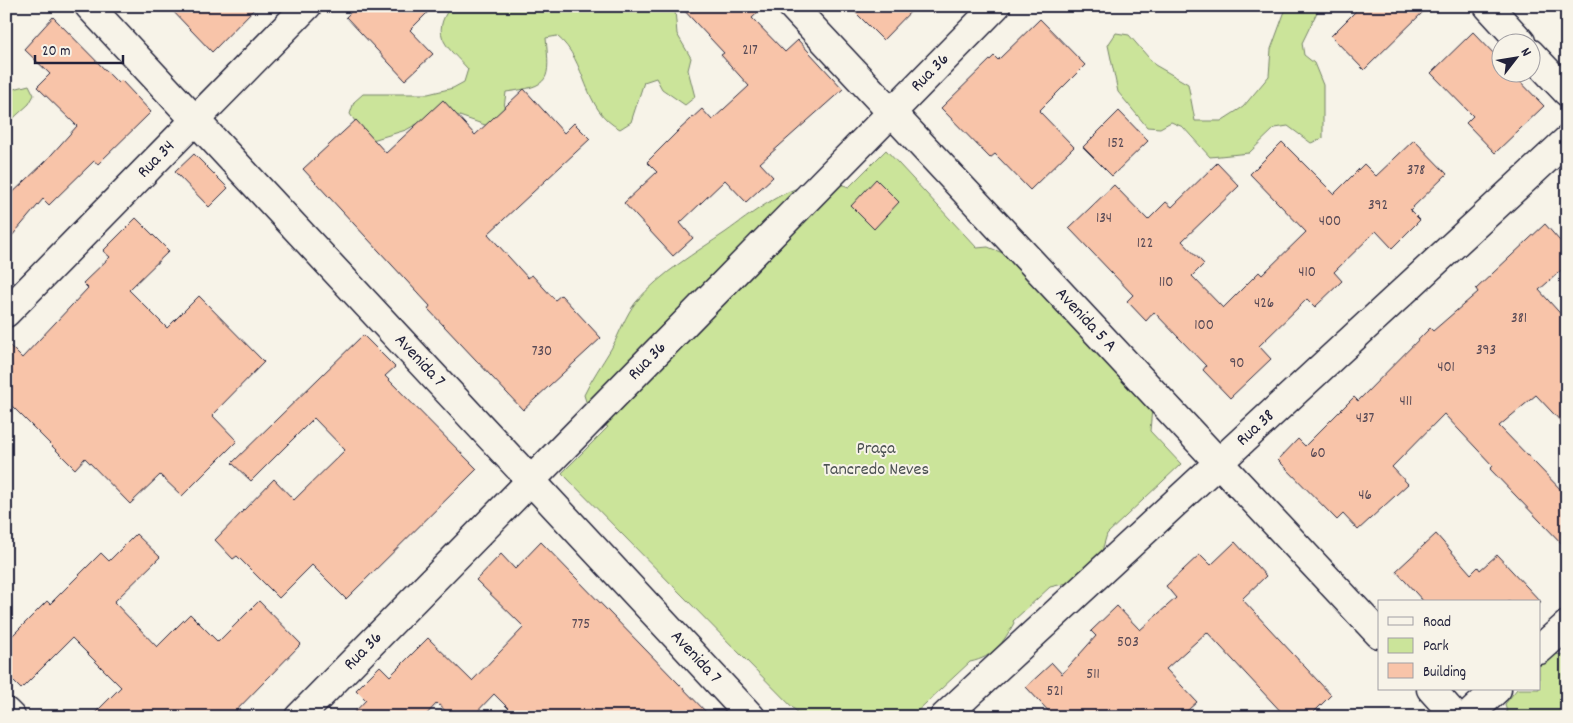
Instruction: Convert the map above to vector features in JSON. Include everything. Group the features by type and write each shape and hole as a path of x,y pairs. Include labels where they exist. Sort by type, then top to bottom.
{"street":[{"name":"Avenida 7","path":"88,6 751,717"},
{"name":"Rua 34","path":"6,313 307,6"},
{"name":"Avenida 5 A","path":"792,6 1378,633"},
{"name":"Rua 36","path":"299,717 996,6"},
{"path":"1488,6 1512,32"},
{"path":"1540,64 1567,92"},
{"name":"Rua 38","path":"944,717 1567,140"},
{"path":"1540,649 1567,625"},
{"path":"1431,690 1456,717"},
{"path":"1467,717 1496,690"},
{"path":"6,712 11,717"}],"green space":[{"path":"451,6 636,6 642,11 659,6 667,6 675,10 677,34 691,58 688,70 695,97 685,105 662,89 656,78 644,82 631,122 620,129 608,121 598,110 575,58 557,36 546,38 548,64 544,79 532,87 506,92 504,108 488,126 451,113 433,115 406,130 369,141 350,114 354,102 363,94 428,94 453,88 464,82 468,69 448,47 441,33 445,16"},
{"path":"1291,6 1320,6 1302,43 1304,55 1314,63 1323,85 1323,138 1311,143 1288,126 1275,128 1249,153 1210,157 1183,127 1171,122 1160,128 1147,127 1118,92 1108,45 1116,33 1129,35 1155,65 1188,84 1195,121 1221,121 1243,107 1269,76 1271,49 1285,11"},
{"path":"29,85 34,95 29,104 7,124 6,146 6,91"},
{"name":"Praça Tancredo Neves","path":"886,150 977,248 988,247 1015,258 1152,408 1150,431 1181,464 1107,534 1097,568 1076,581 1050,587 1013,621 1014,623 1002,643 992,653 970,662 911,717 802,717 562,473 608,427 591,417 584,395 636,302 656,282 679,264 778,197 800,187 821,182 830,182 849,187"},
{"path":"1554,654 1567,655 1567,717 1508,717 1505,704 1516,690 1540,690 1540,665"}],"building":[{"path":"168,6 257,6 212,52"},
{"path":"357,6 434,6 410,30 433,54 405,80 346,17"},
{"path":"680,6 765,6 752,18 785,52 798,40 843,89 760,163 773,177 746,202 725,180 680,223 693,238 673,256 624,203 657,172 647,162 679,130 702,109 712,120 749,86 721,55 724,53"},
{"path":"849,6 916,6 883,40"},
{"path":"1361,6 1429,6 1364,70 1331,36"},
{"path":"53,17 118,83 121,80 151,112 98,164 94,161 49,205 43,199 6,243 6,199 44,163 77,126 37,87 50,74 24,49"},
{"path":"1040,19 1085,65 1039,111 1074,147 1030,190 995,154 990,158 941,108 994,56 998,60"},
{"path":"1473,32 1490,50 1490,82 1521,82 1544,106 1495,153 1466,123 1473,116 1431,73"},
{"path":"524,89 564,133 574,123 590,139 488,234 528,278 532,275 555,300 561,295 601,338 523,410 428,309 430,306 303,169 356,120 386,153 443,100 475,135"},
{"path":"1119,111 1148,141 1112,176 1083,147"},
{"path":"1414,140 1447,174 1410,210 1420,220 1392,248 1376,231 1334,272 1342,281 1315,307 1307,299 1259,346 1271,359 1230,398 1203,370 1206,366 1154,312 1146,321 1127,301 1133,295 1069,228 1114,185 1148,220 1166,202 1172,207 1217,163 1239,186 1182,241 1204,264 1192,276 1223,308 1259,272 1262,275 1306,232 1250,174 1282,142 1334,194 1364,164 1376,176"},
{"path":"194,154 228,188 209,207 175,172"},
{"path":"876,179 899,202 874,229 851,206"},
{"path":"136,218 169,251 129,290 167,328 199,296 264,362 212,415 237,441 182,496 160,475 130,504 85,458 75,469 6,400 6,342 22,358 88,288 83,283 110,257 103,251"},
{"path":"1545,224 1567,249 1567,265 1539,290 1567,321 1567,428 1536,395 1499,426 1567,496 1567,549 1490,469 1493,466 1444,414 1392,467 1408,484 1358,530 1343,514 1337,520 1278,460 1298,439 1305,446 1354,397 1358,401 1430,328 1433,331 1478,292 1476,289"},
{"path":"363,335 395,367 385,376 477,469 346,599 312,565 279,598 237,556 233,559 215,540 274,479 294,500 345,450 314,418 251,481 232,463"},
{"path":"136,534 160,557 114,602 157,647 190,614 218,642 259,601 301,644 230,717 91,717 121,687 72,638 21,689 6,674 6,642 47,601 50,604 101,553 109,561"},
{"path":"1436,534 1471,574 1478,567 1480,570 1497,555 1539,600 1422,600 1396,571"},
{"path":"541,542 711,717 517,717 494,694 472,717 452,717 437,703 424,717 350,717 366,700 356,690 380,666 390,676 428,638 472,681 524,627 476,580 501,554 515,569"},
{"path":"1235,542 1266,576 1242,599 1331,695 1309,717 1286,717 1207,632 1166,669 1197,702 1180,717 1054,717 1026,687 1052,663 1062,674 1096,636 1091,631 1117,606 1140,630 1176,598 1166,586 1200,554 1211,565"}]}
